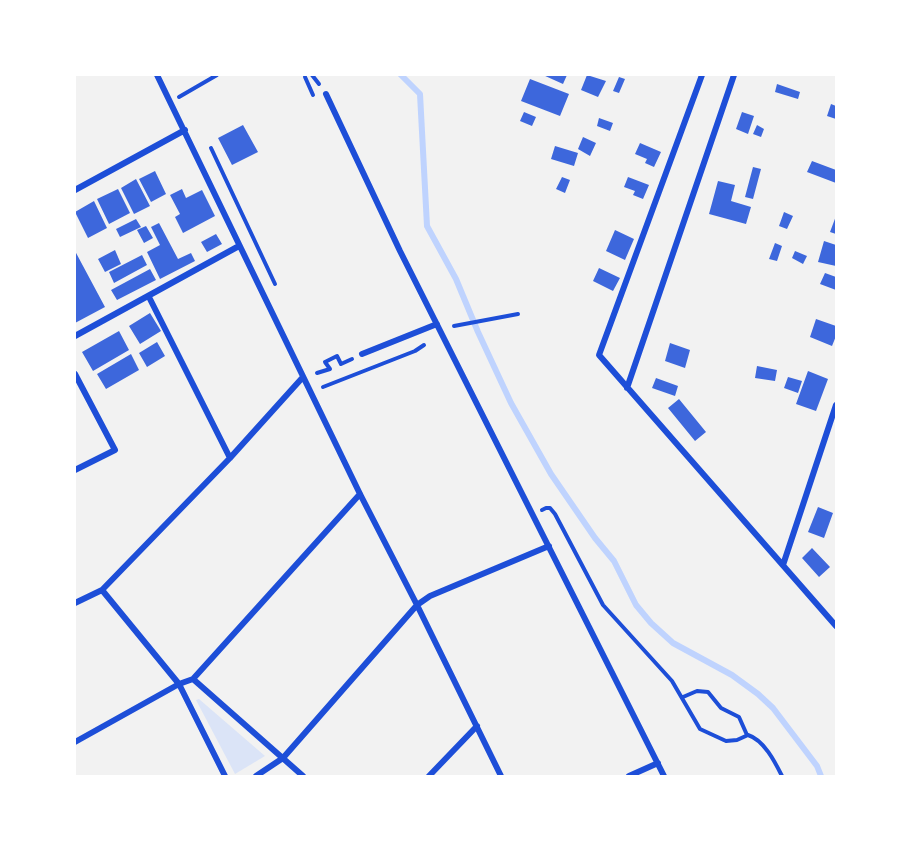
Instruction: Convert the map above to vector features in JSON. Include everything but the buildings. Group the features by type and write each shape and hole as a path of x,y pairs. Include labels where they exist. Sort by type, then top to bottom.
{"street":[{"path":"157,75 360,494 501,776"},
{"path":"702,75 598,355 836,626"},
{"path":"627,388 734,75"},
{"path":"326,94 400,251 664,776"},
{"path":"75,190 185,130"},
{"path":"75,336 239,246"},
{"path":"149,297 230,458"},
{"path":"362,354 437,324"},
{"path":"75,374 116,450 75,470"},
{"path":"76,601 102,590 230,458 303,377"},
{"path":"783,565 836,405"},
{"path":"75,742 179,684 193,680 360,494"},
{"path":"256,776 283,758 417,605 430,596 549,546"},
{"path":"102,590 179,684 225,776"},
{"path":"193,680 303,776"},
{"path":"429,776 477,726"},
{"path":"629,776 658,763"}],"path":[{"path":"171,101 217,75"},
{"path":"304,77 315,98"},
{"path":"211,148 276,287"},
{"path":"454,326 518,314"},
{"path":"323,387 415,351 432,339"},
{"path":"329,397 317,373 330,369 325,362 337,356 341,364 352,358 348,349 358,344 362,354"},
{"path":"542,509 550,508 555,514 603,605 683,697 700,729 726,741 737,740 747,735"},
{"path":"683,697 697,691 708,692 722,708 739,717 747,735 755,738 774,761 782,776"}],"shaded area":[{"path":"199,699 265,756 235,774 196,700"}],"waterway":[{"path":"401,75 420,94 427,226 456,279 511,403 551,474 595,538 614,561 636,605 651,623 673,643 732,675 758,694 773,708 817,766 821,776"}]}
